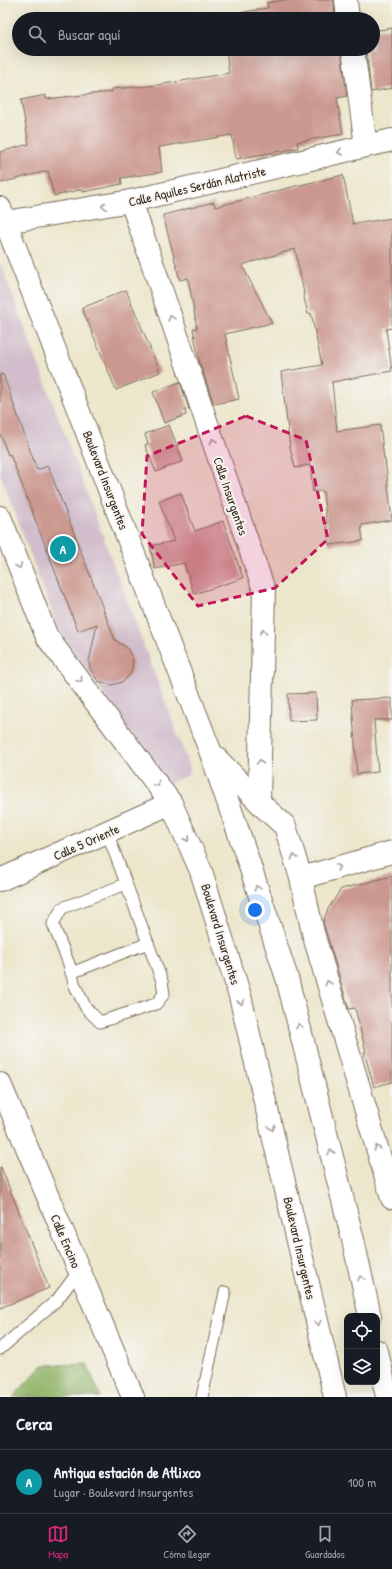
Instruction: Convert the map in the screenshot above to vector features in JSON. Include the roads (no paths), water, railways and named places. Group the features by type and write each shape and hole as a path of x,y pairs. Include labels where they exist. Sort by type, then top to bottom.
{"main road":[{"path":"346,0 347,12"},
{"path":"354,56 366,146"},
{"name":"Calle Aquiles Serdán Alatriste","path":"2,218 131,202 392,140"},
{"name":"Calle Insurgentes","path":"131,202 264,590 259,801"},
{"name":"Boulevard Insurgentes","path":"2,218 211,753 287,978 354,1240 369,1313"},
{"name":"Boulevard Insurgentes","path":"2,529 47,637 171,803 201,871 240,996 335,1397"},
{"name":"Boulevard Insurgentes","path":"211,753 285,826 301,878 313,933 392,1198"},
{"name":"Calle 5 Oriente","path":"0,880 171,803"},
{"path":"301,878 392,852"},
{"name":"Calle Encino","path":"0,1084 133,1397"},
{"path":"380,1365 387,1397"}],"lane":[{"path":"108,832 162,981 164,994 156,1004 100,1022 86,1008 75,986 72,973 53,924 62,908 126,884"},
{"path":"72,973 148,943"},
{"path":"0,1349 57,1300 79,1271"},
{"path":"202,1397 225,1292"}],"place":[{"name":"Antigua estación de Atlixco","path":"63,549"}]}
